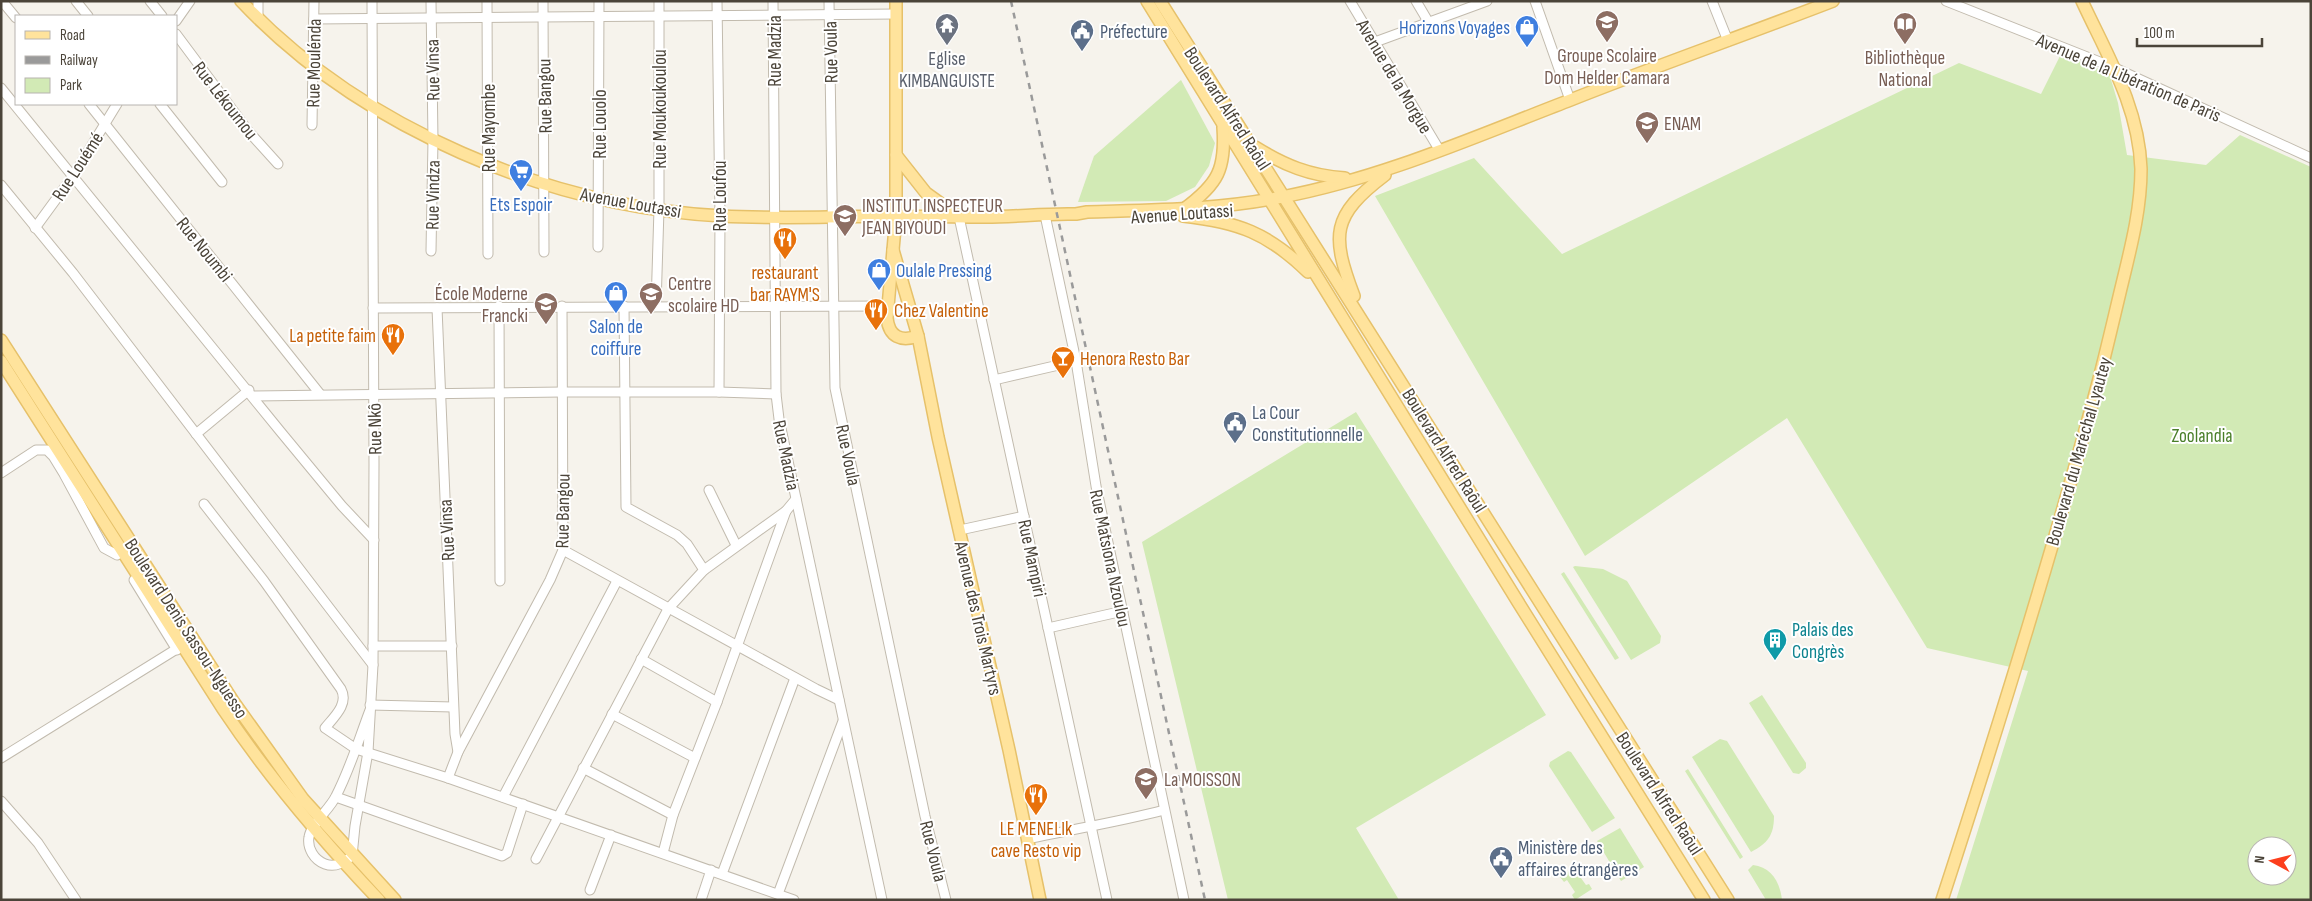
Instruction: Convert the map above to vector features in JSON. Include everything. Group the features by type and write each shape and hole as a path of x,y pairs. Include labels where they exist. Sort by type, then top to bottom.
{"main road":[{"name":"Avenue Loutassi","path":"240,1 258,19 314,66 373,106 433,140 488,164 545,184 659,209 720,216 775,218 959,217 1076,214 1087,212 1183,213 1287,200 1336,189 1346,183 1440,151 1833,1"},
{"name":"Avenue des Trois Martyrs","path":"896,1 896,216 887,306 888,328 891,333 907,338 918,336"},
{"name":"Boulevard Alfred Raôul","path":"1147,1 1704,900"},
{"name":"Boulevard Alfred Raôul","path":"1160,1 1728,900"},
{"name":"Boulevard du Maréchal Lyautey","path":"1942,900 1995,733 2083,437 2108,343 2134,232 2140,196 2139,150 2131,111 2115,68 2082,1"},
{"path":"1183,213 1209,187 1218,174 1224,160 1223,123"},
{"path":"1251,144 1296,170 1318,176 1361,179"},
{"path":"896,155 926,193 959,217"},
{"path":"1362,318 1341,262 1338,240 1340,225 1350,207 1367,188 1394,167"},
{"path":"1183,213 1227,222 1248,230 1283,250 1322,284"},
{"name":"Avenue des Trois Martyrs","path":"893,250 918,336 1040,900"},
{"name":"Boulevard Denis Sassou-Nguesso","path":"1,340 233,701 316,823"},
{"name":"Boulevard Denis Sassou-Nguesso","path":"1,361 180,647 260,762 348,859 379,900"},
{"name":"Boulevard Denis Sassou-Nguesso","path":"348,859 395,900"}],"street":[{"path":"2,1 15,17"},
{"path":"76,1 87,15"},
{"path":"150,1 161,15"},
{"path":"178,18 190,1"},
{"path":"258,1 258,19"},
{"name":"Rue Moulénda","path":"312,125 314,1"},
{"name":"Rue Nkô","path":"348,859 368,752 373,665 372,1"},
{"name":"Rue Vinsa","path":"431,1 433,140"},
{"name":"Rue Mayombe","path":"487,1 488,254"},
{"name":"Rue Bangou","path":"543,1 544,252"},
{"name":"Rue Louolo","path":"598,247 599,1"},
{"name":"Rue Moukoukoulou","path":"656,306 659,209 659,1"},
{"name":"Rue Loufou","path":"717,1 720,216 719,392"},
{"name":"Rue Madzia","path":"774,1 776,394 779,418 882,900"},
{"name":"Rue Voula","path":"829,1 835,388 924,816 946,900"},
{"name":"Avenue de la Morgue","path":"1350,1 1440,151"},
{"path":"1416,1 1428,23"},
{"path":"1376,42 1487,1"},
{"path":"1535,1 1570,100"},
{"path":"1712,1 1728,41"},
{"name":"Avenue de la Libération de Paris","path":"1946,1 2115,68 2311,158"},
{"path":"314,19 896,14"},
{"name":"Rue Lékoumou","path":"178,37 249,132 278,164"},
{"path":"1,88 342,506 374,540"},
{"name":"Rue Noumbi","path":"90,105 320,394"},
{"name":"Rue Louémé","path":"35,228 73,176 116,105"},
{"path":"161,105 222,182"},
{"name":"Rue Vindza","path":"431,251 433,140"},
{"path":"1,185 73,274 373,665"},
{"name":"Rue Matsiona Nzoulou","path":"1045,215 1076,361 1096,486 1184,900"},
{"name":"Rue Mampiri","path":"959,217 1107,900"},
{"path":"373,308 499,306 719,308 776,306 833,308 887,306"},
{"path":"499,306 501,393 500,581"},
{"name":"Rue Bangou","path":"448,778 458,752 550,580 563,550 562,306"},
{"path":"624,306 626,507 678,535 687,544 704,570"},
{"name":"Rue Vinsa","path":"437,308 439,395 454,707 458,752"},
{"path":"994,380 1076,361"},
{"path":"196,434 251,393 439,395 562,392 719,392 776,394"},
{"path":"1,473 36,450 43,449 50,453 100,541 107,550 120,553"},
{"path":"709,490 736,545"},
{"path":"536,859 557,816 668,609 704,570 736,545 786,511 796,499"},
{"path":"204,504 264,581 341,689 345,698 343,704 325,728 356,749 448,778 794,900"},
{"path":"663,853 672,815 717,702 786,511"},
{"path":"960,530 1024,516"},
{"path":"563,550 668,609 839,700"},
{"path":"503,797 617,581"},
{"path":"1048,628 1123,611"},
{"path":"373,646 452,646"},
{"path":"1,758 180,647"},
{"path":"641,660 717,702"},
{"path":"722,874 795,678"},
{"path":"348,859 329,865 320,862 313,855 308,841 316,823 336,797 356,749 370,708 454,707"},
{"path":"612,714 695,758"},
{"path":"778,894 843,720"},
{"path":"583,768 672,815"},
{"path":"336,797 502,856 507,853 523,804"},
{"path":"1,801 38,843 76,900"},
{"path":"1028,839 1091,825 1122,821 1164,810"},
{"path":"590,890 610,835"},
{"path":"701,900 711,870"}],"green space":[{"name":"Zoolandia","path":"2061,54 2109,73 2118,103 2127,155 2206,165 2240,135 2311,167 2311,900 1956,900 2028,671 1927,648 1787,418 1585,556 1375,196 1474,158 1562,254 1959,63 2041,94"},
{"path":"1181,80 1215,143 1209,166 1195,187 1166,201 1078,202 1094,156"},
{"path":"1356,412 1546,715 1356,828 1399,900 1228,900 1142,542"},
{"path":"1573,567 1603,569 1627,581 1661,636 1660,643 1631,660"},
{"path":"1564,572 1619,658 1615,660 1561,574"},
{"path":"1762,695 1806,763 1806,768 1799,774 1793,773 1749,703"},
{"path":"1720,739 1727,741 1774,816 1773,828 1769,838 1751,852 1692,757"},
{"path":"1568,751 1571,752 1615,818 1592,832 1549,766 1550,762"},
{"path":"1688,769 1743,857 1740,859 1685,771"},
{"path":"1620,828 1644,867 1621,881 1597,841"},
{"path":"1578,865 1582,871 1578,874 1586,885 1589,884 1592,889 1575,900 1572,895 1575,892 1567,880 1564,882 1560,877"},
{"path":"1753,865 1765,869 1774,876 1782,900 1766,900 1748,870"}],"railway":[{"path":"1011,1 1205,900"}],"place":[{"name":"Groupe Scolaire Dom Helder Camara","path":"1607,43"},
{"name":"Bibliothèque National","path":"1905,45"},
{"name":"Eglise KIMBANGUISTE","path":"947,46"},
{"name":"Horizons Voyages","path":"1527,48"},
{"name":"Préfecture","path":"1082,52"},
{"name":"ENAM","path":"1647,144"},
{"name":"Ets Espoir","path":"521,192"},
{"name":"INSTITUT INSPECTEUR JEAN BIYOUDI","path":"845,237"},
{"name":"restaurant bar RAYM'S","path":"785,260"},
{"name":"Oulale Pressing","path":"879,291"},
{"name":"Salon de coiffure","path":"616,314"},
{"name":"Centre scolaire HD","path":"651,315"},
{"name":"École Moderne Francki","path":"546,325"},
{"name":"Chez Valentine","path":"876,331"},
{"name":"La petite faim","path":"393,356"},
{"name":"Henora Resto Bar","path":"1063,379"},
{"name":"La Cour Constitutionnelle","path":"1235,444"},
{"name":"Palais des Congrès","path":"1775,661"},
{"name":"La MOISSON","path":"1146,800"},
{"name":"LE MENELIk cave Resto vip","path":"1036,816"},
{"name":"Ministère des affaires étrangères","path":"1501,879"}]}
